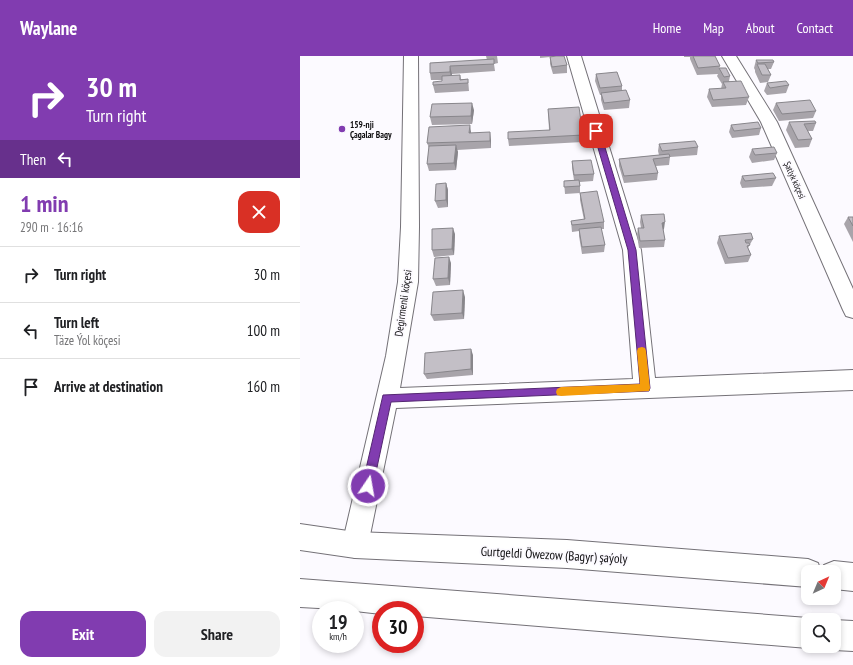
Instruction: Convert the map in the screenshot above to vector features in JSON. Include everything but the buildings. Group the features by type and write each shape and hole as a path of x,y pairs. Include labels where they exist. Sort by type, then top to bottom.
{"main road":[{"name":"Gurtgeldi Öwezow (Bagyr) şaýoly","path":"300,536 355,545 567,554 801,572"},
{"path":"841,576 853,577"},
{"path":"300,593 801,632"},
{"path":"841,635 853,636"}],"street":[{"name":"Degirmenli köçesi","path":"355,545 396,356 408,282 410,227 411,56"},
{"path":"574,56 632,250 645,388"},
{"name":"Şatlyk köçesi","path":"729,56 769,122 853,310"},
{"path":"387,398 853,380"}],"slow traffic":[{"path":"561,392 645,388 642,351"}],"place":[{"name":"159-nji Çagalar Bagy","path":"342,129"}],"route":[{"path":"368,486 387,398 645,388 632,250 596,131"}]}
